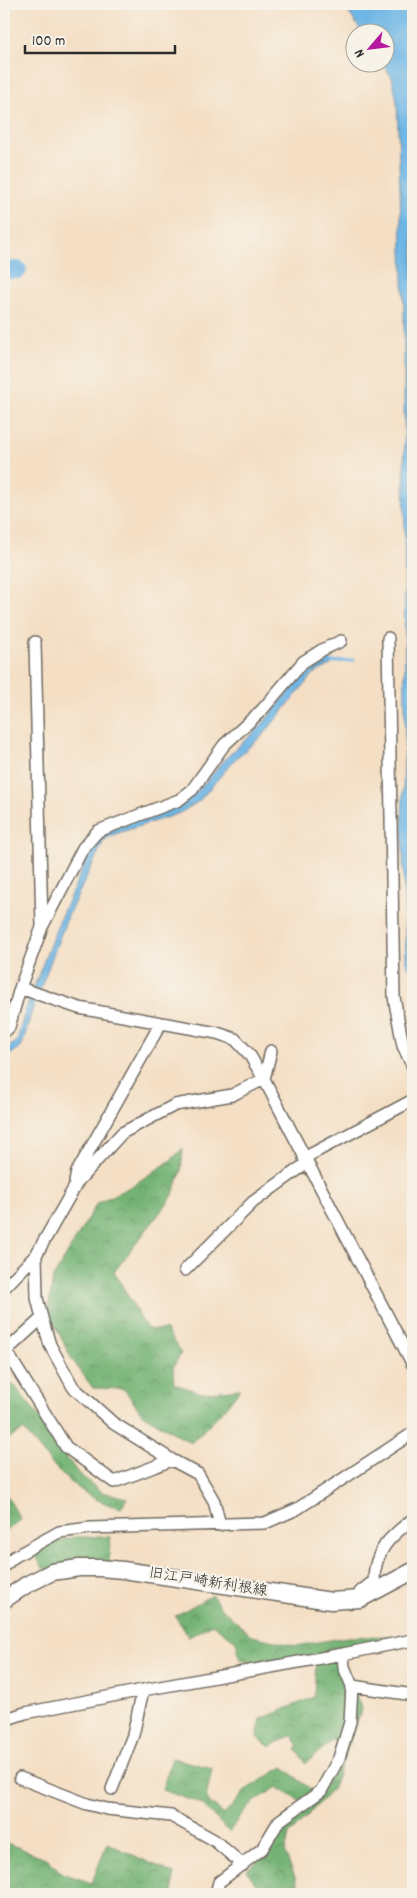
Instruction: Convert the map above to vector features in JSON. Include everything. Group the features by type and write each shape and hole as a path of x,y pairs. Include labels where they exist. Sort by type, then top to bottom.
{"street":[{"path":"388,638 394,997 403,1046 413,1068"},
{"path":"4,1032 8,1026 42,927 83,848 98,831 180,800 192,790 224,745 262,710 303,662 341,641"},
{"path":"35,642 42,927"},
{"path":"20,988 79,1008 217,1033 235,1039 249,1054 264,1080 413,1365"},
{"path":"75,1187 77,1172 161,1023"},
{"path":"264,1080 271,1052"},
{"path":"4,1288 36,1255 75,1187 122,1133 175,1106 232,1095 264,1080"},
{"path":"185,1270 253,1202 305,1160 413,1100"},
{"path":"36,1255 37,1298 42,1318 50,1345 73,1387 114,1423 172,1460 198,1474 214,1501 220,1525"},
{"path":"42,1318 6,1351 66,1447 114,1482 172,1460"},
{"path":"4,1566 14,1556 59,1532 90,1528 265,1523 297,1510 413,1433"},
{"path":"360,1599 360,1592 374,1581 374,1570 384,1545 413,1519"},
{"name":"旧江戸崎新利根線","path":"4,1600 52,1572 71,1569 100,1568 123,1570 313,1599 348,1601 360,1599 413,1571"},
{"path":"4,1720 25,1713 413,1640"},
{"path":"216,1894 219,1882 262,1849 280,1821 321,1791 339,1758 350,1722 352,1686 344,1667 343,1654"},
{"path":"352,1686 413,1696"},
{"path":"112,1790 133,1735 143,1690"},
{"path":"20,1778 87,1804 107,1809 171,1816 214,1840 243,1865"}],"green space":[{"path":"183,1148 181,1172 172,1197 114,1272 147,1329 166,1330 181,1353 173,1367 174,1384 202,1393 240,1389 227,1406 191,1443 142,1414 124,1389 93,1388 71,1358 48,1310 53,1278 97,1203 130,1187 170,1161"},
{"path":"4,1381 15,1386 77,1472 101,1492 127,1498 121,1508 105,1503 78,1488 55,1467 24,1430 4,1441"},
{"path":"4,1491 21,1520 4,1532"},
{"path":"75,1537 110,1537 109,1565 44,1569 35,1555 48,1543"},
{"path":"212,1595 221,1608 252,1636 296,1646 347,1637 392,1636 390,1649 343,1655 344,1667 362,1709 332,1790 289,1835 285,1853 302,1893 328,1894 268,1894 258,1888 247,1870 264,1855 282,1819 306,1805 277,1787 248,1806 229,1832 202,1804 162,1790 172,1758 212,1768 206,1799 224,1815 247,1789 283,1767 319,1796 344,1745 333,1740 306,1763 296,1750 299,1746 292,1735 270,1747 257,1737 261,1719 314,1697 316,1662 274,1668 240,1660 236,1641 212,1624 189,1637 175,1616"},
{"path":"4,1842 48,1859 62,1873 92,1883 107,1843 174,1874 173,1894 4,1894"}],"water":[{"path":"343,4 413,4 413,972 406,963 402,816 405,741 404,309 397,101 392,77 388,72 394,72 394,22 355,22"},
{"path":"330,657 331,665 313,674 264,734 234,760 199,801 180,813 115,834 104,840 67,918 32,1011 22,1046 4,1059 4,1051 17,1041 26,1008 61,916 98,835 195,794 231,753 260,727 309,667"}],"waterway":[{"path":"4,270 18,270"},
{"path":"327,663 354,660"}]}
